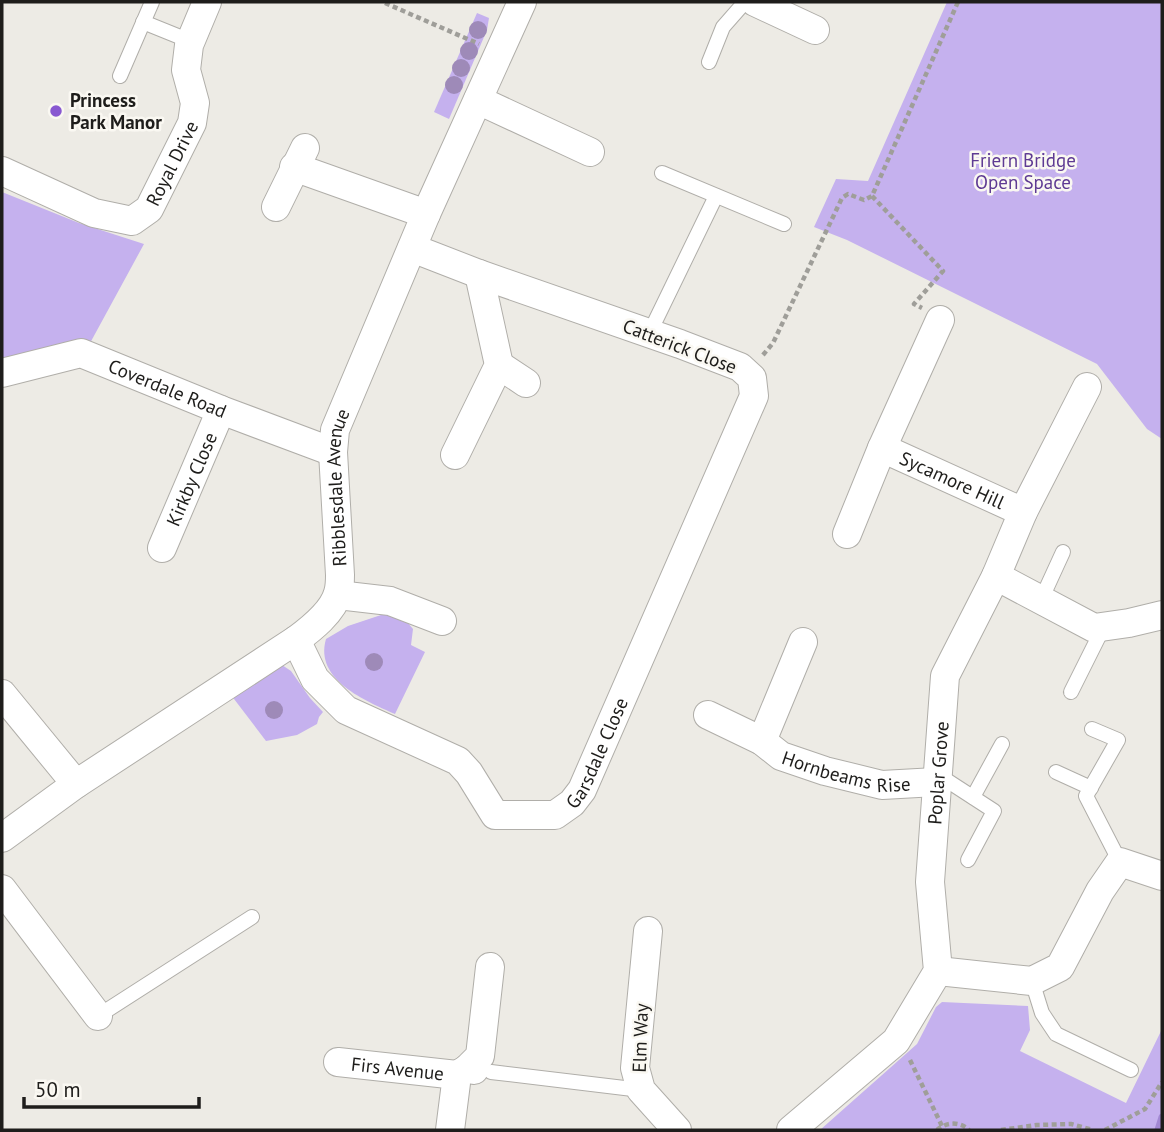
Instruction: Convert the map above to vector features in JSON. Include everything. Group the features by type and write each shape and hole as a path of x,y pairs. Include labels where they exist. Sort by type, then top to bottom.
{"street":[{"name":"Royal Drive","path":"2,171 94,213 132,221 149,209 192,123 195,103 186,70 188,46 207,2"},
{"name":"Ribblesdale Avenue","path":"2,838 76,784 296,640 329,610 338,595 341,575 333,452 335,430 426,214 522,2"},
{"path":"755,2 815,30"},
{"path":"478,100 590,152"},
{"path":"276,207 300,157 426,214"},
{"name":"Catterick Close","path":"412,247 479,274 740,366 752,378 754,396 662,606"},
{"path":"454,454 499,365 479,274"},
{"name":"Sycamore Hill","path":"847,534 882,448 940,320"},
{"name":"Coverdale Road","path":"2,373 82,353 333,452"},
{"path":"499,365 526,383"},
{"name":"Poplar Grove","path":"938,971 930,882 945,676 1087,387"},
{"name":"Kirkby Close","path":"162,548 221,410"},
{"name":"Sycamore Hill","path":"882,448 1024,512"},
{"path":"996,576 1094,628 1162,615"},
{"path":"338,595 390,601 442,621"},
{"name":"Garsdale Close","path":"296,640 315,679 346,710 458,761 469,773 495,815 555,815 572,803 582,790 662,606"},
{"name":"Hornbeams Rise","path":"762,741 803,642"},
{"path":"2,694 76,784"},
{"name":"Hornbeams Rise","path":"708,715 762,741 781,756 825,771 881,785 937,778"},
{"path":"791,1130 896,1041 938,971 1032,981 1060,967 1100,891 1120,862 1162,876"},
{"path":"2,889 98,1016"},
{"name":"Elm Way","path":"648,931 635,1068 641,1090 677,1130"},
{"name":"Firs Avenue","path":"450,1130 480,1056 489,967"},
{"name":"Firs Avenue","path":"338,1062 472,1072"}],"lane":[{"path":"120,76 152,2"},
{"path":"709,62 723,27 745,2"},
{"path":"144,22 190,41"},
{"path":"662,173 784,224"},
{"path":"649,334 716,195"},
{"path":"1041,600 1063,552"},
{"path":"1071,692 1104,626"},
{"path":"1092,729 1118,740 1086,796 1120,862"},
{"path":"973,797 1002,744"},
{"path":"1056,772 1091,788"},
{"path":"937,778 994,811 968,860"},
{"path":"98,1016 252,917"},
{"path":"1032,981 1042,1013 1056,1034 1131,1070"},
{"path":"472,1072 641,1090"}],"path":[{"path":"753,358 763,356 773,343 842,198 848,194 864,200 872,196 958,2"},
{"path":"385,3 499,53"},
{"path":"872,196 943,271 914,304 940,320"},
{"path":"896,1041 907,1053 939,1128 953,1123 969,1130"},
{"path":"1105,1130 1144,1109 1162,1082"},
{"path":"1002,1130 1072,1124 1093,1130"}],"green space":[{"name":"Friern Bridge Open Space","path":"947,2 1162,2 1162,439 1147,429 1097,364 847,240 814,227 836,179 868,181"},
{"path":"477,13 489,18 487,30 449,119 434,112"},
{"path":"2,192 79,223 144,244 89,345 2,363"},
{"path":"387,613 402,616 413,629 411,645 425,652 395,714 370,703 345,687 328,666 324,653 326,639 348,626"},
{"path":"279,663 291,671 323,712 317,724 297,735 266,741 231,695"},
{"path":"942,1002 1028,1006 1030,1030 1020,1051 1126,1103 1162,1029 1162,1130 820,1130 917,1044 936,1007"}],"waterway":[{"path":"1158,1130 1162,1117"}],"place":[{"name":"Princess Park Manor","path":"56,111"}]}
